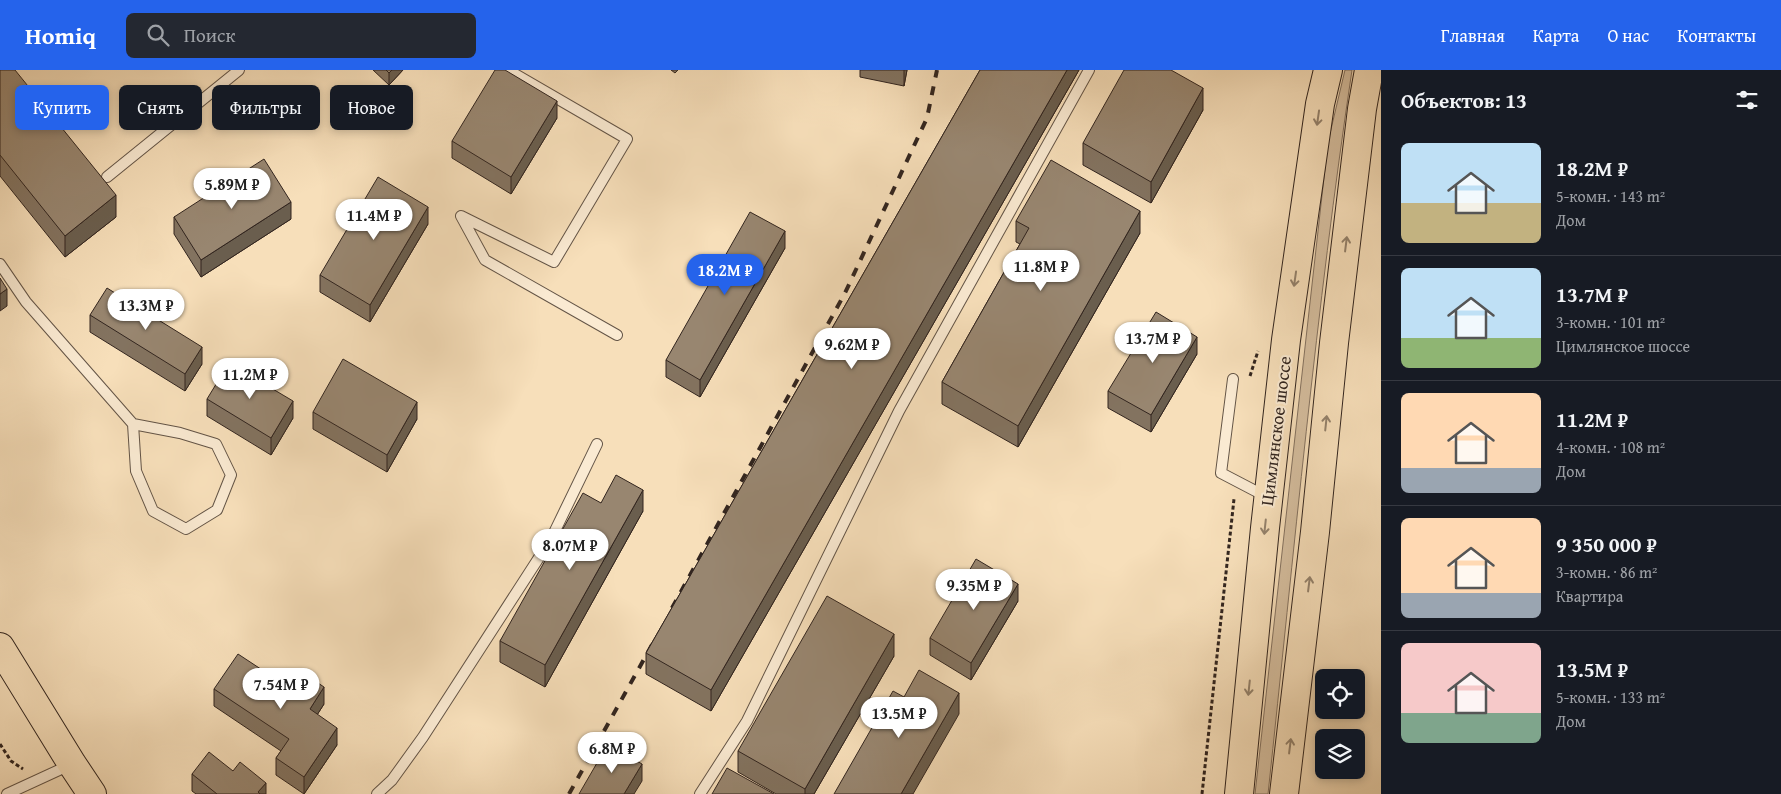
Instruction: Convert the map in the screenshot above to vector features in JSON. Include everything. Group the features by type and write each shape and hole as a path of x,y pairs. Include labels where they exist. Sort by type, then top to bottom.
{"main road":[{"name":"Цимлянское шоссе","path":"1239,794 1268,498 1286,340 1320,104 1328,70"},
{"path":"1284,794 1315,532 1335,334 1362,109 1370,70"},
{"path":"0,647 80,781"}],"lane":[{"path":"107,177 239,70"},
{"path":"508,70 627,139 554,262 461,216 485,260 617,335"},
{"path":"700,794 747,721 899,411 1089,70"},
{"path":"0,264 26,302 133,424 216,444 231,474 217,510 186,528 154,510 136,471 133,424"},
{"path":"1233,379 1221,473 1268,498"},
{"path":"377,794 392,780 423,737 551,539 597,444"},
{"path":"7,794 80,781"}],"shaded area":[{"path":"1345,70 1352,70 1316,341 1268,794 1255,794 1328,142"}],"building":[{"path":"0,70 15,70 27,85 15,85 15,130 63,130 116,195 65,236 0,155"},
{"path":"495,70 505,70 557,101 511,177 452,141"},
{"path":"980,70 1067,70 711,690 646,653"},
{"path":"1124,70 1171,70 1203,88 1151,182 1083,143"},
{"path":"264,159 291,202 201,260 174,217"},
{"path":"1051,160 1140,211 1018,426 942,382 1029,228 1016,221"},
{"path":"378,177 428,207 370,305 320,275"},
{"path":"750,212 785,231 700,380 666,360"},
{"path":"0,278 7,289 0,294"},
{"path":"107,288 202,347 185,374 90,315"},
{"path":"1156,312 1197,337 1151,415 1108,391"},
{"path":"343,359 417,402 387,455 313,412"},
{"path":"229,363 293,401 271,438 207,399"},
{"path":"616,475 643,490 545,665 500,641 583,493 601,503"},
{"path":"976,559 1018,584 971,663 930,638"},
{"path":"827,596 894,634 805,789 738,751"},
{"path":"238,654 285,685 297,669 324,687 310,709 337,728 304,777 276,758 289,739 214,689"},
{"path":"919,670 959,693 901,794 834,794 893,691 904,697"},
{"path":"608,744 642,764 624,794 579,794"},
{"path":"209,752 233,771 240,762 266,783 258,792 260,794 217,794 192,774"},
{"path":"727,768 774,794 712,794"}],"railway":[{"path":"672,608 845,293 927,118 937,70"},
{"path":"569,794 653,643"}]}
